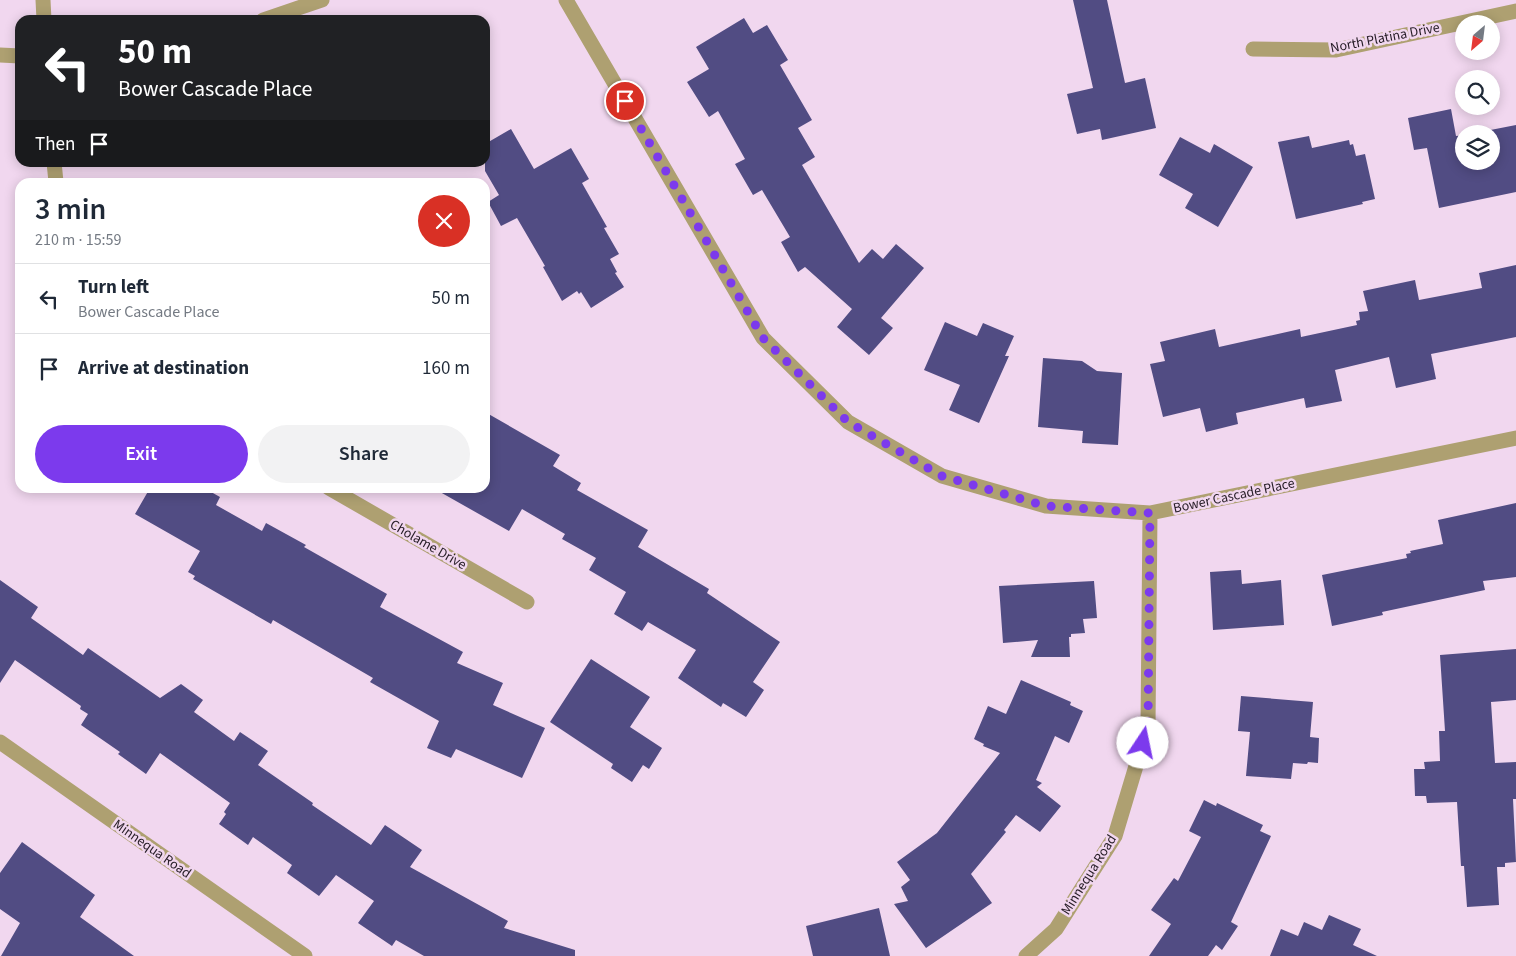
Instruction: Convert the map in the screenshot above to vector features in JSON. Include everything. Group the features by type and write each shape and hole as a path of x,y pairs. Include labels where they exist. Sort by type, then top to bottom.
{"street":[{"path":"43,0 44,15"},
{"path":"278,15 322,0"},
{"name":"Bower Cascade Place","path":"566,0 763,338 848,422 942,476 1046,506 1150,513 1516,438"},
{"name":"North Platina Drive","path":"1253,48 1336,50 1516,11"},
{"path":"0,55 15,56"},
{"name":"Cholame Drive","path":"338,493 527,602"},
{"name":"Minnequa Road","path":"1026,956 1056,929 1115,836 1148,726 1150,513"},
{"name":"Minnequa Road","path":"0,742 305,956"}],"building":[{"path":"1073,0 1107,0 1125,83 1145,78 1156,128 1102,140 1100,129 1077,134 1067,94 1093,88"},
{"path":"744,18 753,33 767,25 788,60 780,65 812,120 798,128 815,157 802,165 859,263 872,249 883,259 896,244 924,268 881,318 893,328 869,355 837,327 852,309 805,267 798,272 781,242 790,237 762,190 753,195 735,164 745,159 718,111 709,117 687,82 709,69 696,47"},
{"path":"1451,109 1455,131 1455,170 1500,170 1500,128 1516,125 1516,192 1439,208 1427,148 1414,150 1408,118"},
{"path":"511,129 534,169 571,148 589,179 582,183 607,227 604,228 619,254 610,259 617,272 615,273 624,287 591,308 581,292 579,294 577,291 562,301 543,267 545,266 517,218 501,226 490,206 490,201 499,195 485,171 485,167 490,167 490,141"},
{"path":"1309,136 1312,148 1349,140 1350,145 1353,144 1356,156 1365,154 1375,199 1362,202 1363,204 1296,219 1278,142"},
{"path":"1180,137 1210,153 1214,144 1253,167 1218,227 1185,208 1193,194 1159,175"},
{"path":"1516,265 1516,337 1431,354 1436,379 1396,388 1389,357 1335,370 1342,401 1306,408 1304,398 1236,413 1238,424 1206,432 1200,408 1163,417 1150,364 1165,361 1160,342 1215,329 1219,347 1300,329 1301,337 1357,325 1356,321 1360,320 1359,312 1368,311 1363,291 1415,280 1419,300 1482,288 1479,273"},
{"path":"945,322 977,336 983,323 1014,336 1005,356 1009,356 979,423 949,410 960,385 924,370"},
{"path":"1043,358 1082,361 1097,371 1122,373 1118,445 1082,443 1083,431 1038,427"},
{"path":"490,415 560,455 553,466 581,483 577,490 648,530 638,547 709,589 707,593 780,642 753,682 764,690 746,717 723,703 721,707 678,678 696,650 648,622 642,631 614,614 626,592 589,570 596,558 562,539 565,534 522,509 509,531 442,493 490,493"},
{"path":"147,493 213,493 220,497 216,505 262,531 266,523 387,594 380,607 463,652 457,663 503,683 493,705 545,728 522,778 456,749 451,758 427,748 439,721 370,682 373,678 273,620 271,624 193,579 195,576 188,572 200,551 135,514"},
{"path":"1516,503 1516,577 1483,581 1485,590 1382,612 1383,615 1332,626 1322,575 1407,558 1406,554 1411,553 1410,551 1443,544 1438,520"},
{"path":"1241,570 1242,584 1281,580 1284,625 1213,630 1210,572"},
{"path":"0,580 38,607 31,618 83,655 88,648 160,698 181,684 203,700 194,712 234,741 240,732 268,751 258,765 371,845 385,825 422,850 410,867 508,921 504,928 575,950 575,956 424,956 396,940 392,946 358,923 374,901 336,875 319,896 287,873 292,865 253,837 248,845 219,824 226,814 224,812 230,803 160,753 146,774 118,754 120,752 81,725 88,714 80,709 81,706 15,660 0,683"},
{"path":"1094,581 1097,618 1083,619 1085,633 1071,634 1071,637 1069,637 1070,657 1031,657 1038,640 1003,643 999,586"},
{"path":"1516,649 1516,700 1491,702 1495,763 1516,762 1516,799 1513,799 1516,862 1505,863 1505,867 1497,867 1499,905 1467,907 1464,866 1461,866 1457,802 1427,803 1426,796 1415,796 1414,769 1425,769 1424,762 1440,761 1439,731 1445,731 1440,655"},
{"path":"591,659 650,697 630,727 662,748 649,769 643,765 632,782 611,768 613,764 550,722"},
{"path":"1021,680 1071,702 1070,705 1083,711 1069,743 1055,736 1036,780 1042,783 1037,787 1061,806 1040,832 1016,815 1004,830 1006,832 971,874 992,903 926,948 894,904 908,901 901,887 910,880 897,862 937,833 1000,753 983,746 984,744 974,739 988,706 1006,714"},
{"path":"1241,696 1313,702 1310,737 1319,738 1318,763 1293,763 1291,779 1246,776 1250,732 1238,731"},
{"path":"1204,800 1216,806 1217,803 1263,825 1260,831 1271,836 1231,922 1238,926 1222,950 1216,945 1208,956 1149,956 1171,924 1151,910 1174,878 1178,881 1201,837 1189,831"},
{"path":"22,842 95,895 80,917 134,956 1,956 20,923 0,909 0,873"},
{"path":"879,908 890,956 813,956 806,926"},
{"path":"1329,915 1361,929 1353,945 1377,956 1270,956 1281,929 1298,936 1304,922 1322,930"}],"route":[{"path":"625,101 763,338 848,422 942,476 1046,506 1150,513 1148,726 1143,743"}]}
